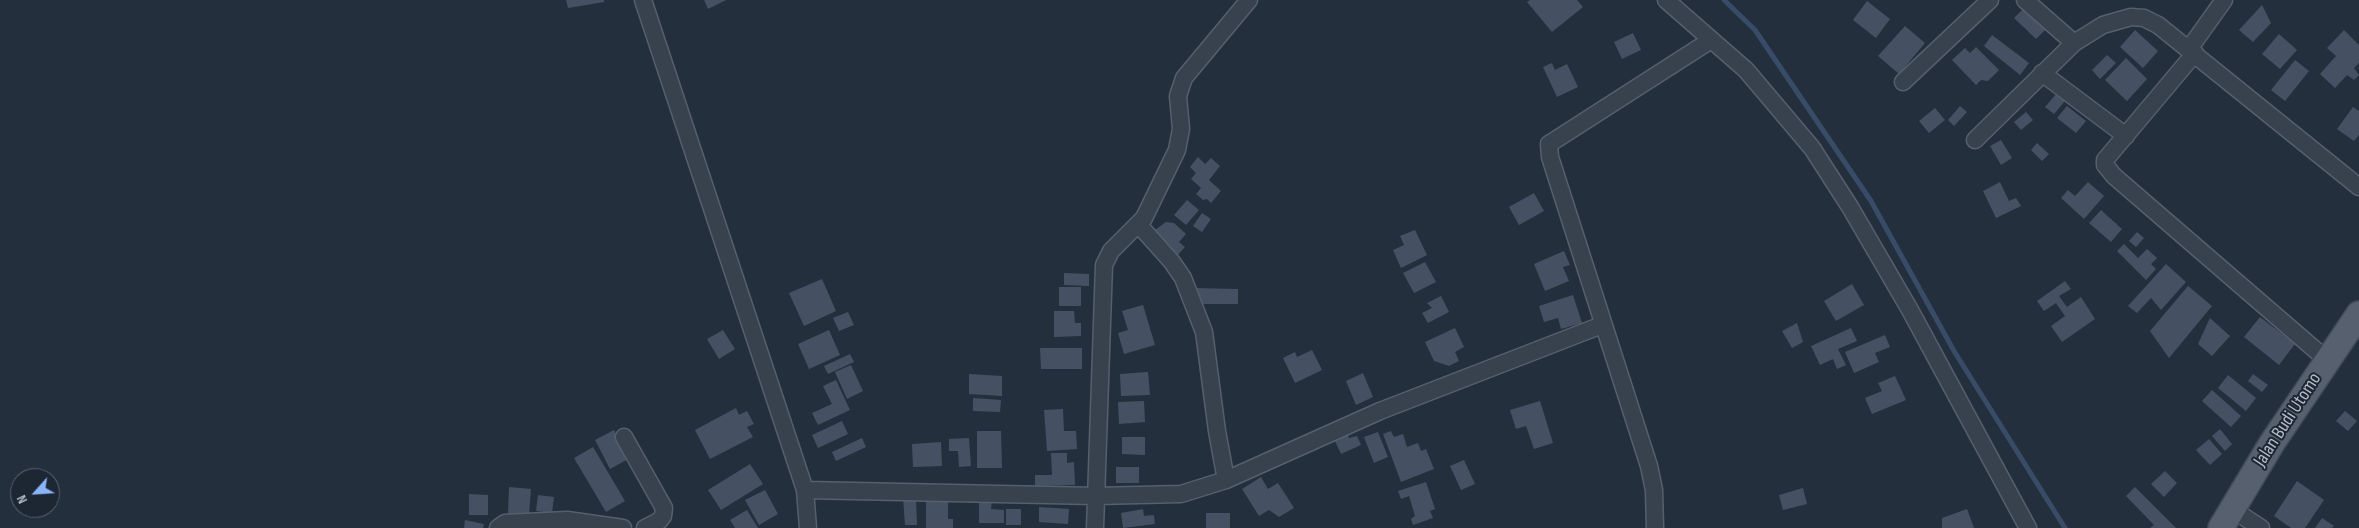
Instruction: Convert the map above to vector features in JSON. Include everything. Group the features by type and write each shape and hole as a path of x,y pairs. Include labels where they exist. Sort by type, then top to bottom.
{"main road":[{"name":"Jalan Budi Utomo","path":"2227,518 2359,314"}],"street":[{"path":"644,0 805,490 808,528"},
{"path":"1095,528 1104,265 1111,251 1139,225 1177,150 1181,129 1178,96 1184,78 1249,0"},
{"path":"1666,0 1746,70 1812,148 1850,207 1910,310 2028,528"},
{"path":"1903,82 1990,0"},
{"path":"2025,0 2074,43"},
{"path":"2224,0 2192,51 2105,160 2108,170 2328,360"},
{"path":"1975,140 2074,43 2103,25 2131,17 2144,18 2158,25 2192,51 2359,187"},
{"path":"1655,528 1654,490 1648,466 1550,157 1549,144 1711,40"},
{"path":"2042,73 2126,136"},
{"path":"1139,225 1172,262 1183,278 1204,332 1217,432 1226,480"},
{"path":"805,490 1096,496 1181,494 1226,480 1380,411 1602,324"},
{"path":"624,437 664,508 663,516 659,521 645,528"},
{"path":"2227,518 2261,528"},
{"path":"498,528 505,523 557,525 567,520 623,528"}],"building":[{"path":"566,0 604,0 604,2 568,8"},
{"path":"704,0 726,0 708,9"},
{"path":"1530,0 1577,0 1583,7 1552,32 1527,2"},
{"path":"1867,1 1890,19 1876,38 1853,20"},
{"path":"2262,5 2271,23 2253,42 2239,30"},
{"path":"2024,8 2046,29 2036,39 2014,18"},
{"path":"1905,26 1925,43 1899,74 1878,56"},
{"path":"2135,30 2158,51 2143,68 2120,47"},
{"path":"2344,30 2359,45 2359,63 2354,68 2359,75 2354,80 2347,75 2335,88 2320,74 2336,56 2327,48"},
{"path":"1633,33 1641,50 1622,59 1614,42"},
{"path":"2279,34 2297,50 2280,69 2262,54"},
{"path":"1992,35 2029,63 2020,75 1984,46"},
{"path":"1976,47 1999,70 1988,81 1981,80 1976,85 1952,60 1965,48 1970,53"},
{"path":"2107,55 2116,63 2100,79 2092,70"},
{"path":"2126,58 2147,79 2127,101 2105,80"},
{"path":"2295,60 2309,71 2285,101 2271,90"},
{"path":"1552,63 1555,70 1567,64 1578,87 1557,97 1543,67"},
{"path":"2057,93 2065,101 2054,114 2045,107"},
{"path":"1960,106 1967,112 1954,126 1948,120"},
{"path":"2067,106 2086,121 2076,133 2057,118"},
{"path":"2353,107 2359,111 2359,135 2354,141 2337,129"},
{"path":"1935,108 1945,120 1929,133 1919,121"},
{"path":"2026,112 2033,120 2021,130 2014,122"},
{"path":"2001,140 2012,158 2001,165 1990,146"},
{"path":"2037,143 2049,154 2042,161 2031,150"},
{"path":"1198,157 1205,164 1211,158 1220,166 1209,180 1221,191 1211,203 1207,199 1203,200 1196,194 1201,188 1191,179 1196,173 1190,167"},
{"path":"2000,182 2009,201 2016,198 2021,206 1996,218 1983,191"},
{"path":"2088,182 2104,196 2084,219 2061,198 2068,190 2075,196"},
{"path":"1534,193 1544,211 1519,225 1509,207"},
{"path":"1187,200 1199,210 1186,225 1174,215"},
{"path":"2101,210 2122,229 2111,242 2089,223"},
{"path":"1202,213 1211,219 1202,232 1193,226"},
{"path":"1166,222 1174,223 1186,234 1179,242 1185,247 1177,256 1151,233"},
{"path":"1415,230 1427,255 1401,268 1393,250 1404,245 1400,236"},
{"path":"2137,232 2144,238 2136,247 2129,241"},
{"path":"2124,244 2138,258 2147,249 2157,258 2151,264 2156,269 2146,280 2117,251"},
{"path":"1564,251 1570,265 1563,267 1569,281 1545,291 1534,264"},
{"path":"1425,262 1436,282 1414,293 1403,273"},
{"path":"2166,264 2186,282 2161,310 2151,298 2137,313 2128,306"},
{"path":"1064,273 1089,274 1089,286 1064,285"},
{"path":"822,279 836,311 804,326 789,293"},
{"path":"2065,281 2071,289 2059,296 2067,307 2081,297 2095,319 2062,342 2051,326 2065,316 2056,303 2044,311 2037,301"},
{"path":"1852,284 1864,305 1836,321 1824,301"},
{"path":"2188,286 2212,306 2169,358 2150,331"},
{"path":"1059,287 1081,287 1081,306 1059,306"},
{"path":"1195,288 1238,289 1238,304 1200,304"},
{"path":"1573,295 1582,323 1561,329 1558,318 1544,322 1539,306"},
{"path":"1441,296 1449,312 1428,323 1422,313 1432,308 1427,303"},
{"path":"1143,305 1155,345 1124,354 1118,333 1128,330 1122,311"},
{"path":"1054,311 1074,311 1075,323 1081,323 1081,336 1054,337"},
{"path":"848,312 854,325 839,331 833,318"},
{"path":"2260,317 2295,344 2279,365 2244,337"},
{"path":"2210,318 2230,336 2212,356 2198,344"},
{"path":"1797,323 1803,342 1792,348 1782,331"},
{"path":"1455,328 1464,347 1455,352 1459,361 1449,366 1434,361 1425,342"},
{"path":"1851,328 1857,341 1838,349 1846,365 1837,369 1833,359 1820,365 1811,346"},
{"path":"723,330 735,349 719,359 707,339"},
{"path":"829,330 840,355 809,369 798,344"},
{"path":"1885,335 1890,347 1875,353 1879,362 1854,373 1845,352"},
{"path":"1040,348 1082,348 1082,369 1041,369"},
{"path":"1312,350 1322,370 1295,383 1283,358 1295,352 1297,357"},
{"path":"850,354 854,362 828,374 824,366"},
{"path":"851,365 863,391 847,399 835,372"},
{"path":"1148,372 1150,395 1121,396 1120,374"},
{"path":"1363,373 1373,397 1356,405 1346,381"},
{"path":"969,374 1002,376 1002,396 969,394"},
{"path":"2253,374 2268,385 2262,392 2248,381"},
{"path":"2228,375 2256,398 2246,411 2218,388"},
{"path":"1895,376 1906,400 1872,414 1865,398 1882,391 1878,383"},
{"path":"836,380 850,410 818,425 812,413 832,404 823,386"},
{"path":"2212,390 2241,416 2231,427 2202,401"},
{"path":"973,398 1001,400 1000,412 973,411"},
{"path":"1144,401 1145,422 1119,424 1118,402"},
{"path":"1540,401 1553,443 1534,449 1526,426 1516,429 1510,410"},
{"path":"736,408 739,415 747,411 754,424 747,427 753,437 710,459 695,430"},
{"path":"1063,409 1064,431 1076,431 1077,449 1047,451 1044,410"},
{"path":"2345,411 2357,421 2348,431 2336,421"},
{"path":"842,421 848,434 818,448 812,435"},
{"path":"2220,429 2232,444 2225,451 2212,436"},
{"path":"614,430 630,458 610,469 595,440"},
{"path":"977,431 1001,431 1002,468 977,468"},
{"path":"1391,431 1394,437 1403,434 1407,447 1418,443 1421,451 1426,449 1434,469 1401,482 1383,434"},
{"path":"1378,432 1388,457 1374,463 1364,437"},
{"path":"1347,433 1349,438 1357,436 1361,445 1341,454 1334,439"},
{"path":"1122,437 1145,437 1145,455 1122,454"},
{"path":"862,438 866,447 836,461 832,452"},
{"path":"969,438 971,466 959,467 958,451 949,451 949,439"},
{"path":"2209,439 2222,454 2210,465 2196,450"},
{"path":"941,442 942,466 913,467 912,444"},
{"path":"593,447 625,501 606,512 574,458"},
{"path":"1051,453 1067,453 1067,463 1074,462 1075,485 1035,486 1035,475 1052,475"},
{"path":"1464,460 1475,484 1461,490 1450,466"},
{"path":"750,464 763,484 721,510 708,490"},
{"path":"1116,467 1139,467 1139,483 1116,483"},
{"path":"2165,471 2177,483 2164,497 2151,484"},
{"path":"1261,477 1268,489 1278,483 1294,508 1279,517 1269,510 1259,516 1242,489"},
{"path":"2297,481 2324,500 2305,528 2291,528 2274,516"},
{"path":"1426,482 1435,509 1430,511 1433,518 1413,525 1411,519 1415,516 1409,496 1401,499 1398,491"},
{"path":"509,487 531,489 529,515 508,514"},
{"path":"2135,487 2176,528 2150,528 2154,525 2126,496"},
{"path":"1803,488 1807,504 1783,510 1779,495"},
{"path":"765,490 778,514 759,525 745,500"},
{"path":"469,494 488,495 488,515 469,515"},
{"path":"538,495 554,497 552,513 536,511"},
{"path":"903,497 916,497 917,525 905,525"},
{"path":"979,499 992,499 991,509 1004,510 1004,523 979,523"},
{"path":"926,502 948,502 948,519 953,519 953,528 926,528"},
{"path":"1039,507 1069,509 1068,524 1039,522"},
{"path":"1006,509 1021,509 1021,525 1006,525"},
{"path":"1143,509 1144,516 1154,515 1155,524 1123,528 1121,513"},
{"path":"1967,509 1974,528 1942,528 1942,518"},
{"path":"747,510 758,528 735,528 730,520"},
{"path":"1206,513 1230,513 1230,528 1206,528"},
{"path":"2322,518 2334,526 2332,528 2315,528"},
{"path":"465,520 484,524 483,528 464,528"}],"waterway":[{"path":"1724,0 1755,30 1871,201 1954,351 2065,528"}]}
